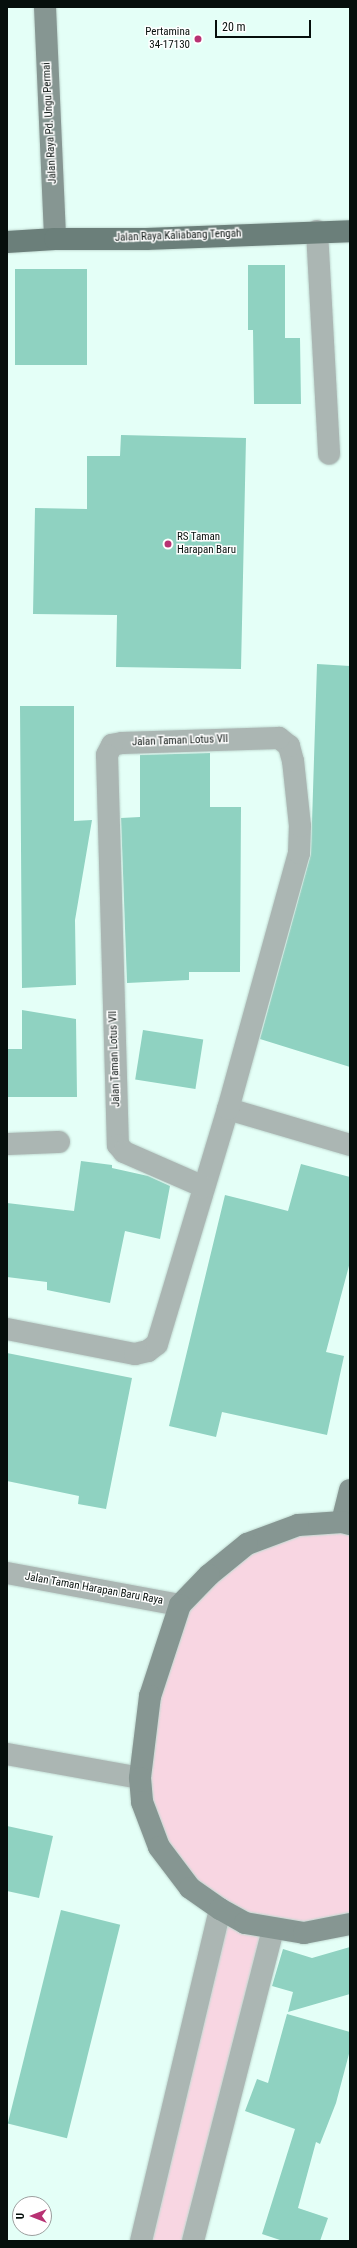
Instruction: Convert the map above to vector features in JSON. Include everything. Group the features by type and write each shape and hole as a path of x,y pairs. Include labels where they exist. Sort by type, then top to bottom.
{"main road":[{"name":"Jalan Raya Kaliabang Tengah","path":"7,242 55,239 146,239 317,231 350,231"}],"street":[{"name":"Jalan Raya Pd. Ungu Permai","path":"46,7 55,239"},
{"path":"317,231 329,454"},
{"name":"Jalan Taman Lotus VII","path":"7,1329 135,1354 148,1352 157,1344 228,1109 299,853 300,826 289,746 279,738 122,742 112,745 107,755 118,1145 124,1152 204,1186"},
{"path":"228,1109 350,1145"},
{"path":"7,1144 58,1142"},
{"path":"350,1490 346,1523 298,1525 247,1544 209,1575 180,1604 150,1696 140,1778 142,1802 159,1848 190,1888 220,1909 245,1923 273,1930 304,1933 350,1924"},
{"name":"Jalan Taman Harapan Baru Raya","path":"7,1573 180,1604"},
{"path":"7,1754 140,1778"},
{"path":"141,2241 220,1909"},
{"path":"192,2241 273,1930"}],"shaded area":[{"path":"350,1490 350,1924 273,1930 193,2241 141,2241 220,1909 159,1847 140,1778 180,1605 247,1544 341,1522"}],"building":[{"path":"248,265 285,265 285,338 300,338 301,404 254,404 253,330 248,330"},
{"path":"15,269 87,269 87,365 15,365"},
{"path":"121,435 246,438 241,669 116,667 117,615 33,614 35,508 87,509 87,456 120,456"},
{"path":"317,664 350,666 350,1067 260,1039 311,854"},
{"path":"20,706 74,706 74,821 92,820 75,920 76,985 22,988"},
{"path":"210,753 210,807 241,807 240,972 189,972 189,980 127,983 121,818 140,817 140,755"},
{"path":"22,1010 76,1019 77,1097 7,1097 7,1049 22,1049"},
{"path":"143,1030 203,1040 195,1089 135,1079"},
{"path":"81,1161 112,1165 112,1168 148,1176 170,1186 160,1239 125,1231 110,1303 47,1290 47,1282 7,1277 7,1203 74,1211"},
{"path":"301,1164 350,1177 350,1262 326,1352 344,1356 327,1435 222,1412 216,1437 169,1426 225,1195 288,1211"},
{"path":"7,1353 132,1378 106,1509 78,1504 79,1496 7,1481"},
{"path":"7,1826 53,1836 39,1898 7,1891"},
{"path":"61,1910 120,1925 67,2138 8,2123"},
{"path":"350,1947 350,1994 288,2012 293,1992 272,1986 283,1949 312,1958"},
{"path":"287,2014 350,2032 350,2050 336,2103 320,2144 316,2142 298,2208 328,2218 320,2241 283,2241 262,2234 295,2129 245,2111 257,2079 268,2083"}],"place":[{"name":"Pertamina 34-17130","path":"198,39"},
{"name":"RS Taman Harapan Baru","path":"168,544"}]}
